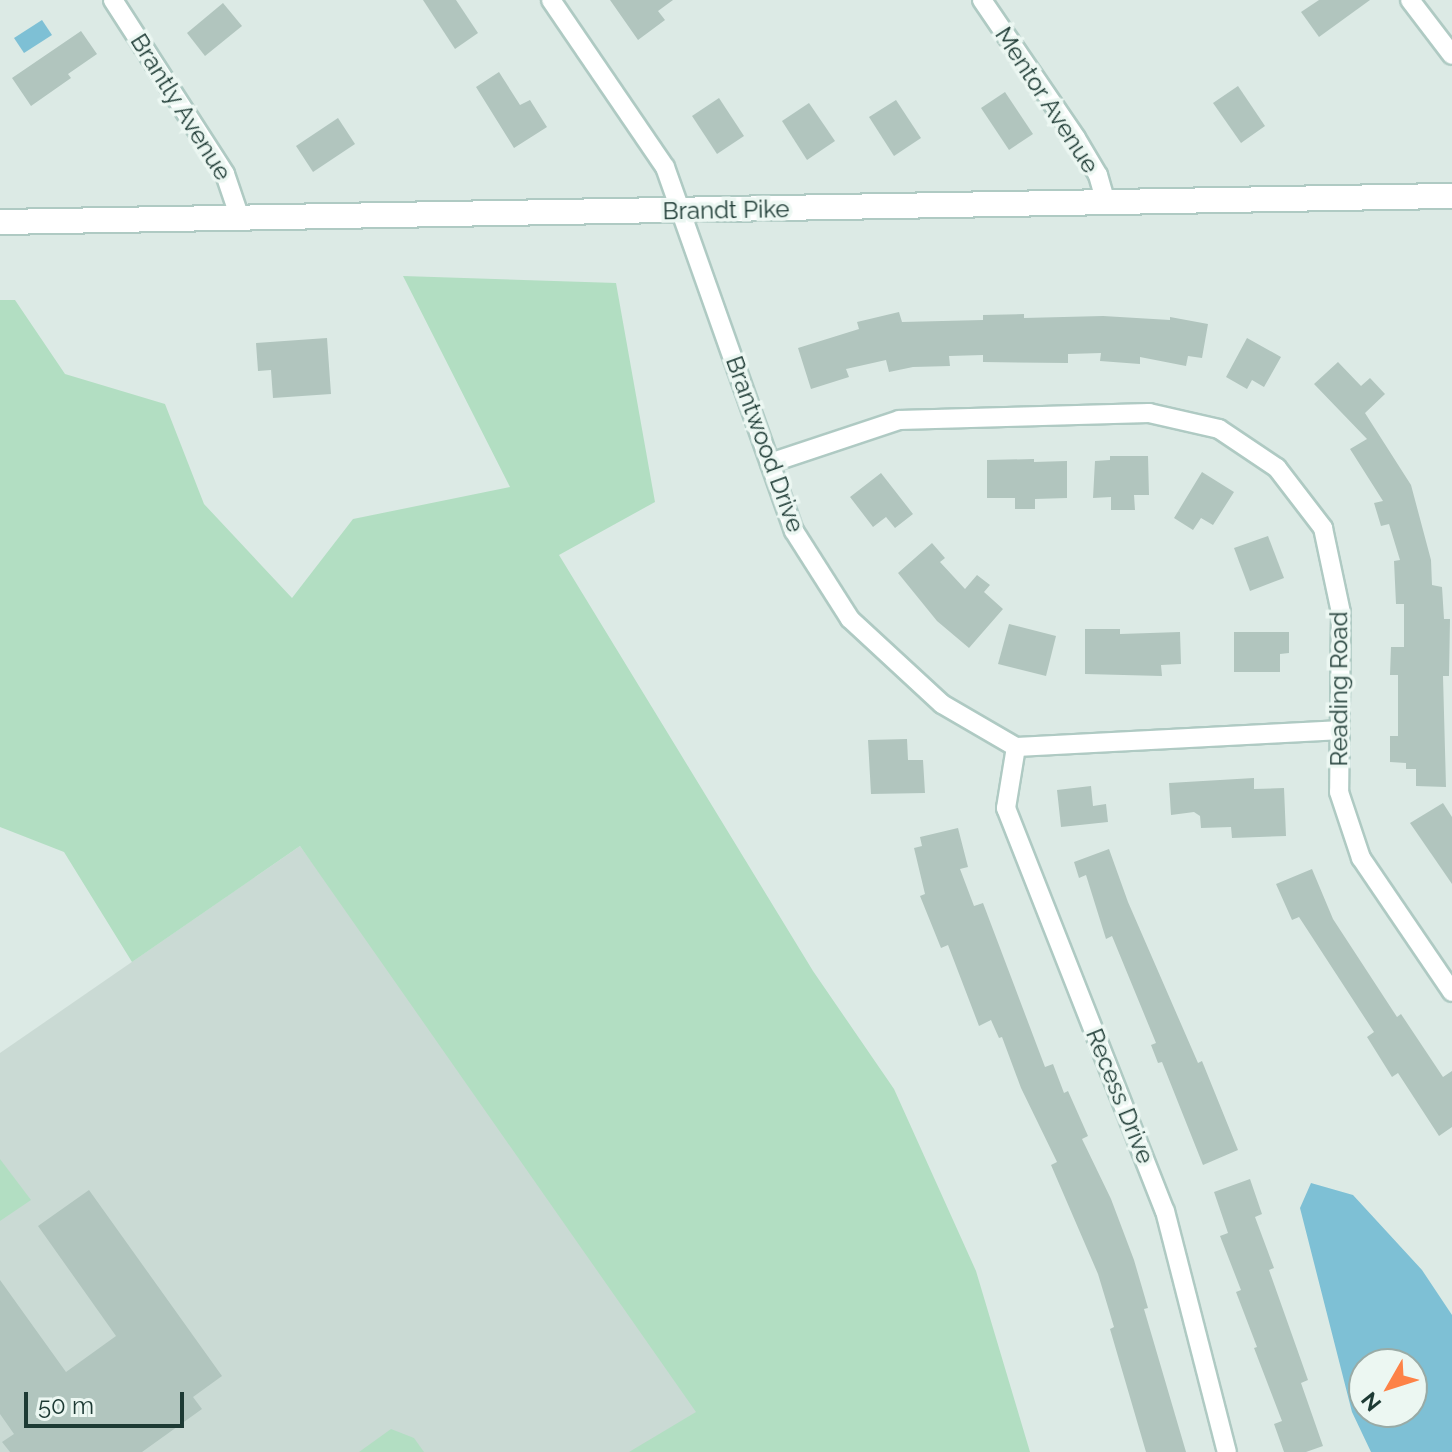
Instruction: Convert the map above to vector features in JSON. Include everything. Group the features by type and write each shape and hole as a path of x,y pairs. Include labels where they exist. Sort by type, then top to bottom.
{"main road":[{"name":"Brandt Pike","path":"0,222 1452,196"}],"street":[{"name":"Brantwood Drive","path":"551,0 665,167 794,531 850,619 942,704 1016,747"},
{"name":"Mentor Avenue","path":"982,0 1076,138 1098,175 1106,203"},
{"path":"1410,0 1452,55"},
{"name":"Brantly Avenue","path":"122,3 225,174 240,218"},
{"name":"Reading Road","path":"770,463 899,420 1149,413 1219,429 1277,468 1323,528 1341,613 1339,792 1361,858 1452,992"},
{"path":"1016,747 1338,730"},
{"name":"Recess Drive","path":"1016,747 1006,808 1165,1211 1227,1452"}],"shaded area":[{"path":"300,846 743,1452 0,1452 0,1053"}],"green space":[{"path":"403,276 616,283 655,502 559,555 813,971 894,1089 976,1271 1030,1452 629,1452 696,1412 300,846 132,962 64,852 0,827 0,300 15,300 65,374 165,404 204,504 292,598 353,519 510,487"},
{"path":"0,1159 31,1200 0,1221"},
{"path":"391,1429 414,1438 424,1452 359,1452"}],"water":[{"path":"42,20 52,35 24,53 14,38"},
{"path":"1311,1183 1353,1195 1422,1270 1452,1315 1452,1452 1371,1452 1360,1428 1428,1428 1428,1348 1348,1348 1348,1396 1300,1208"}],"building":[{"path":"423,0 456,0 478,33 455,49"},
{"path":"610,0 673,0 658,11 665,20 638,40"},
{"path":"1319,0 1370,0 1319,37 1301,12"},
{"path":"223,3 242,26 205,56 187,33"},
{"path":"81,31 97,54 68,74 71,78 31,106 12,78"},
{"path":"499,72 520,105 530,100 547,127 514,148 476,87"},
{"path":"1238,86 1265,126 1241,143 1213,103"},
{"path":"1005,92 1033,134 1009,150 981,108"},
{"path":"719,98 744,136 717,154 692,116"},
{"path":"896,100 921,138 894,156 869,117"},
{"path":"809,103 835,141 807,160 782,121"},
{"path":"338,118 355,144 313,172 296,146"},
{"path":"899,312 902,322 983,320 983,315 1024,314 1024,318 1103,316 1170,320 1170,317 1208,324 1202,358 1188,356 1186,366 1140,357 1140,364 1100,361 1101,353 1068,354 1068,363 983,362 983,355 949,356 950,366 913,367 889,372 886,360 846,369 849,377 811,389 798,348 859,329 857,322"},
{"path":"327,338 331,394 273,398 271,370 258,371 256,343"},
{"path":"1247,338 1281,357 1264,387 1252,380 1247,389 1226,377"},
{"path":"1338,362 1361,386 1370,378 1385,394 1365,413 1411,485 1431,560 1432,585 1442,587 1444,619 1450,619 1449,676 1443,676 1446,787 1416,786 1416,769 1406,769 1406,763 1390,762 1390,736 1398,736 1398,675 1390,675 1391,647 1404,647 1404,604 1396,604 1394,561 1400,560 1389,524 1381,526 1374,503 1383,501 1350,449 1367,439 1314,384"},
{"path":"1110,456 1148,456 1149,495 1134,495 1135,510 1111,510 1111,497 1093,498 1095,461 1110,460"},
{"path":"1034,459 1034,462 1067,461 1067,498 1035,499 1035,509 1015,509 1015,498 987,498 987,460"},
{"path":"1202,472 1234,492 1213,525 1201,518 1193,530 1174,518"},
{"path":"881,473 913,514 895,528 886,517 873,527 850,497"},
{"path":"1268,536 1284,578 1250,591 1234,548"},
{"path":"932,543 945,558 940,562 965,589 977,575 990,585 984,592 1003,609 969,648 937,621 898,573"},
{"path":"1009,624 1056,636 1046,676 998,664"},
{"path":"1085,629 1120,629 1120,634 1180,632 1181,664 1161,665 1162,676 1085,674"},
{"path":"1234,632 1289,632 1289,653 1280,654 1280,672 1234,672"},
{"path":"907,739 908,760 923,760 925,793 871,794 868,740"},
{"path":"1254,778 1254,789 1284,788 1286,836 1232,838 1231,827 1201,828 1200,816 1194,812 1171,815 1169,783"},
{"path":"1091,786 1093,806 1106,804 1108,822 1061,827 1057,790"},
{"path":"1443,803 1452,817 1452,884 1410,823"},
{"path":"958,828 968,867 960,869 974,906 983,903 1045,1067 1053,1064 1064,1093 1068,1091 1088,1136 1082,1139 1111,1199 1134,1260 1148,1308 1144,1309 1186,1452 1146,1452 1110,1329 1114,1327 1098,1274 1051,1165 1057,1162 1021,1088 1002,1037 999,1038 991,1020 979,1026 948,945 941,948 920,896 925,894 914,848 922,846 920,837"},
{"path":"1109,849 1128,902 1198,1063 1202,1061 1238,1150 1203,1165 1162,1062 1158,1063 1151,1045 1156,1043 1112,936 1106,939 1086,875 1079,878 1074,862"},
{"path":"1312,869 1333,919 1397,1017 1401,1014 1443,1077 1452,1071 1452,1127 1439,1136 1398,1073 1392,1077 1367,1037 1374,1032 1299,917 1292,920 1276,884"},
{"path":"1250,1179 1262,1214 1255,1217 1274,1268 1269,1270 1308,1380 1301,1383 1323,1446 1306,1452 1284,1452 1274,1424 1282,1421 1254,1348 1257,1347 1236,1292 1241,1290 1220,1236 1228,1233 1214,1192"},
{"path":"89,1190 222,1376 193,1397 202,1409 142,1452 10,1452 2,1442 14,1434 0,1414 0,1280 66,1372 116,1336 38,1226"}]}
